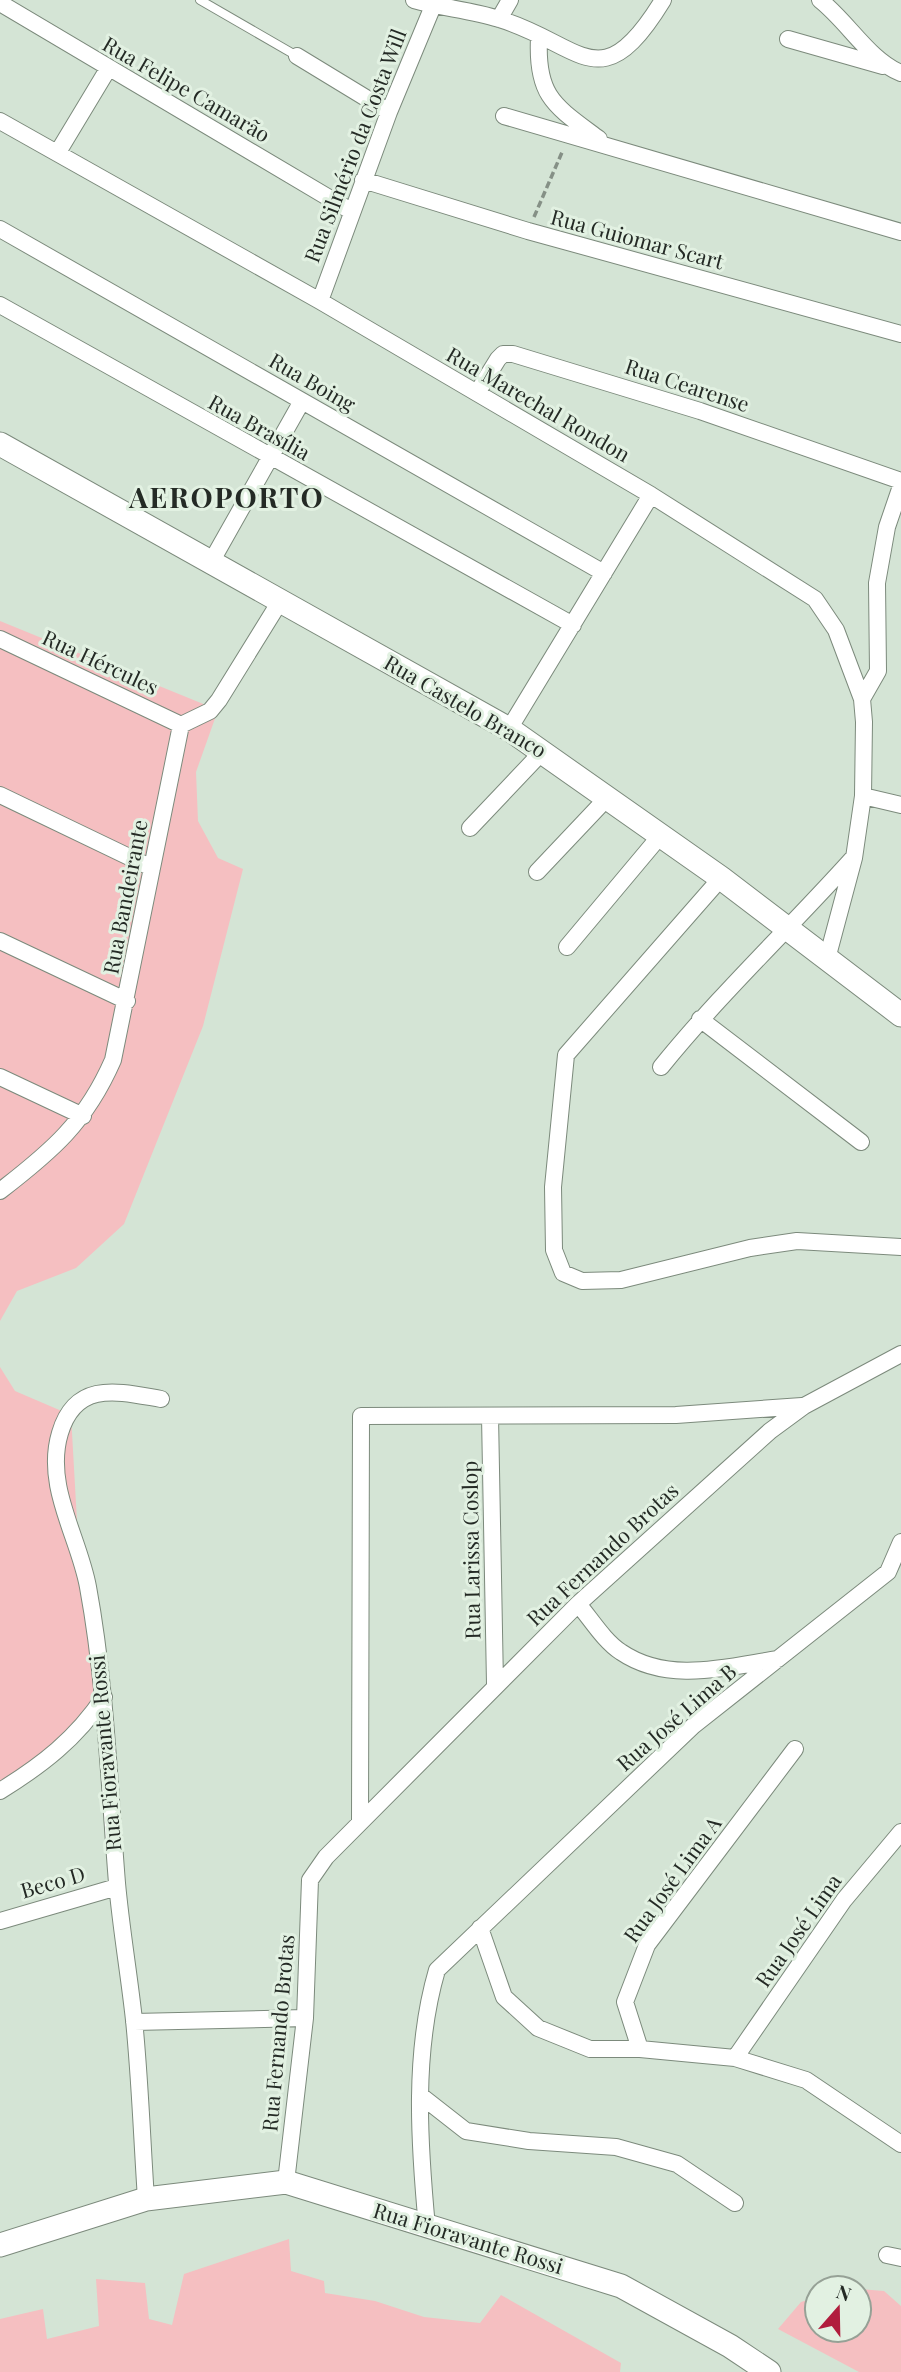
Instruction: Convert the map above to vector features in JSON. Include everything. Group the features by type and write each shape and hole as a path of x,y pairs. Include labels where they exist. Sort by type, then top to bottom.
{"street":[{"path":"414,0 499,19 582,56 609,58 629,48 663,0"},
{"path":"499,19 510,0"},
{"path":"820,0 841,17 883,66"},
{"name":"Rua Felipe Camarão","path":"3,2 108,69 352,211"},
{"name":"Rua Silmério da Costa Will","path":"320,301 389,112 433,6"},
{"path":"539,38 538,67 547,94 606,144"},
{"path":"788,39 901,73"},
{"path":"297,56 389,112"},
{"path":"58,152 108,69"},
{"path":"503,116 901,232"},
{"name":"Rua Marechal Rondon","path":"0,121 320,301 651,495 815,600 836,630 862,699 863,796 854,858 827,959"},
{"name":"Rua Guiomar Scart","path":"363,180 528,231 901,334"},
{"name":"Rua Boing","path":"0,229 604,573"},
{"name":"Rua Brasília","path":"0,305 269,458 573,625"},
{"name":"Rua Cearense","path":"477,393 498,359 503,354 513,354 700,411 901,483"},
{"path":"210,564 302,401"},
{"name":"Rua Castelo Branco","path":"0,444 279,603 509,729 721,878 901,1015"},
{"path":"862,699 878,671 877,583 887,527 901,483"},
{"path":"509,729 651,495"},
{"path":"181,725 209,711 219,700 279,603"},
{"name":"Rua Hércules","path":"0,639 181,725"},
{"name":"Rua Bandeirante","path":"0,1191 53,1149 83,1116 113,1060 181,725"},
{"path":"470,828 543,751"},
{"path":"0,795 152,868"},
{"path":"863,796 901,805"},
{"path":"537,872 607,798"},
{"path":"567,947 660,836"},
{"path":"661,1067 700,1019 790,929 854,858"},
{"path":"721,878 566,1055 553,1187 554,1250 563,1273 582,1281 621,1280 750,1248 797,1241 901,1247"},
{"path":"0,941 127,1001"},
{"path":"700,1019 861,1142"},
{"path":"0,1077 83,1116"},
{"name":"Rua Fernando Brotas","path":"286,2182 305,2018 310,1880 326,1857 495,1684 578,1604 769,1431 804,1406 901,1354"},
{"name":"Rua Fioravante Rossi","path":"146,2199 134,2022 117,1887 104,1697 86,1575 58,1486 60,1432 68,1415 93,1395 109,1390 161,1399"},
{"path":"360,1822 361,1416 676,1415 804,1406"},
{"name":"Rua Larissa Coslop","path":"490,1416 495,1684"},
{"name":"Rua José Lima B","path":"427,2227 419,2095 427,2003 437,1970 694,1726 888,1572 901,1542"},
{"path":"578,1604 618,1651 641,1664 698,1672 780,1658"},
{"path":"0,1791 47,1761 86,1724 104,1697"},
{"name":"Rua José Lima A","path":"640,2049 625,2001 647,1945 795,1749"},
{"name":"Rua José Lima","path":"736,2058 844,1900 901,1832"},
{"name":"Beco D","path":"0,1921 117,1887"},
{"path":"480,1928 504,1997 538,2028 590,2049 640,2049 736,2058 806,2080 901,2144"},
{"path":"134,2022 305,2018"},
{"path":"419,2095 466,2131 529,2141 616,2147 677,2164 735,2203"},
{"name":"Rua Fioravante Rossi","path":"0,2245 146,2199 286,2182 621,2286 730,2346 769,2372"}],"lane":[{"path":"200,0 297,56"}],"path":[{"path":"528,231 569,135"}],"shaded area":[{"path":"0,621 218,710 196,772 198,821 218,858 243,869 203,1026 124,1224 76,1268 17,1291 0,1321"},
{"path":"0,1367 15,1391 71,1415 78,1539 94,1678 93,1700 84,1725 0,1788"},
{"path":"289,2239 291,2271 324,2281 325,2293 375,2301 424,2317 480,2323 501,2295 621,2363 620,2372 0,2372 0,2319 43,2309 47,2339 99,2326 96,2279 145,2283 149,2319 172,2325 184,2274"},
{"path":"873,2290 884,2291 901,2306 901,2372 859,2372 806,2344 873,2344"},
{"path":"803,2301 803,2342 778,2329"}],"district":[{"name":"AEROPORTO","path":"227,498"}]}
